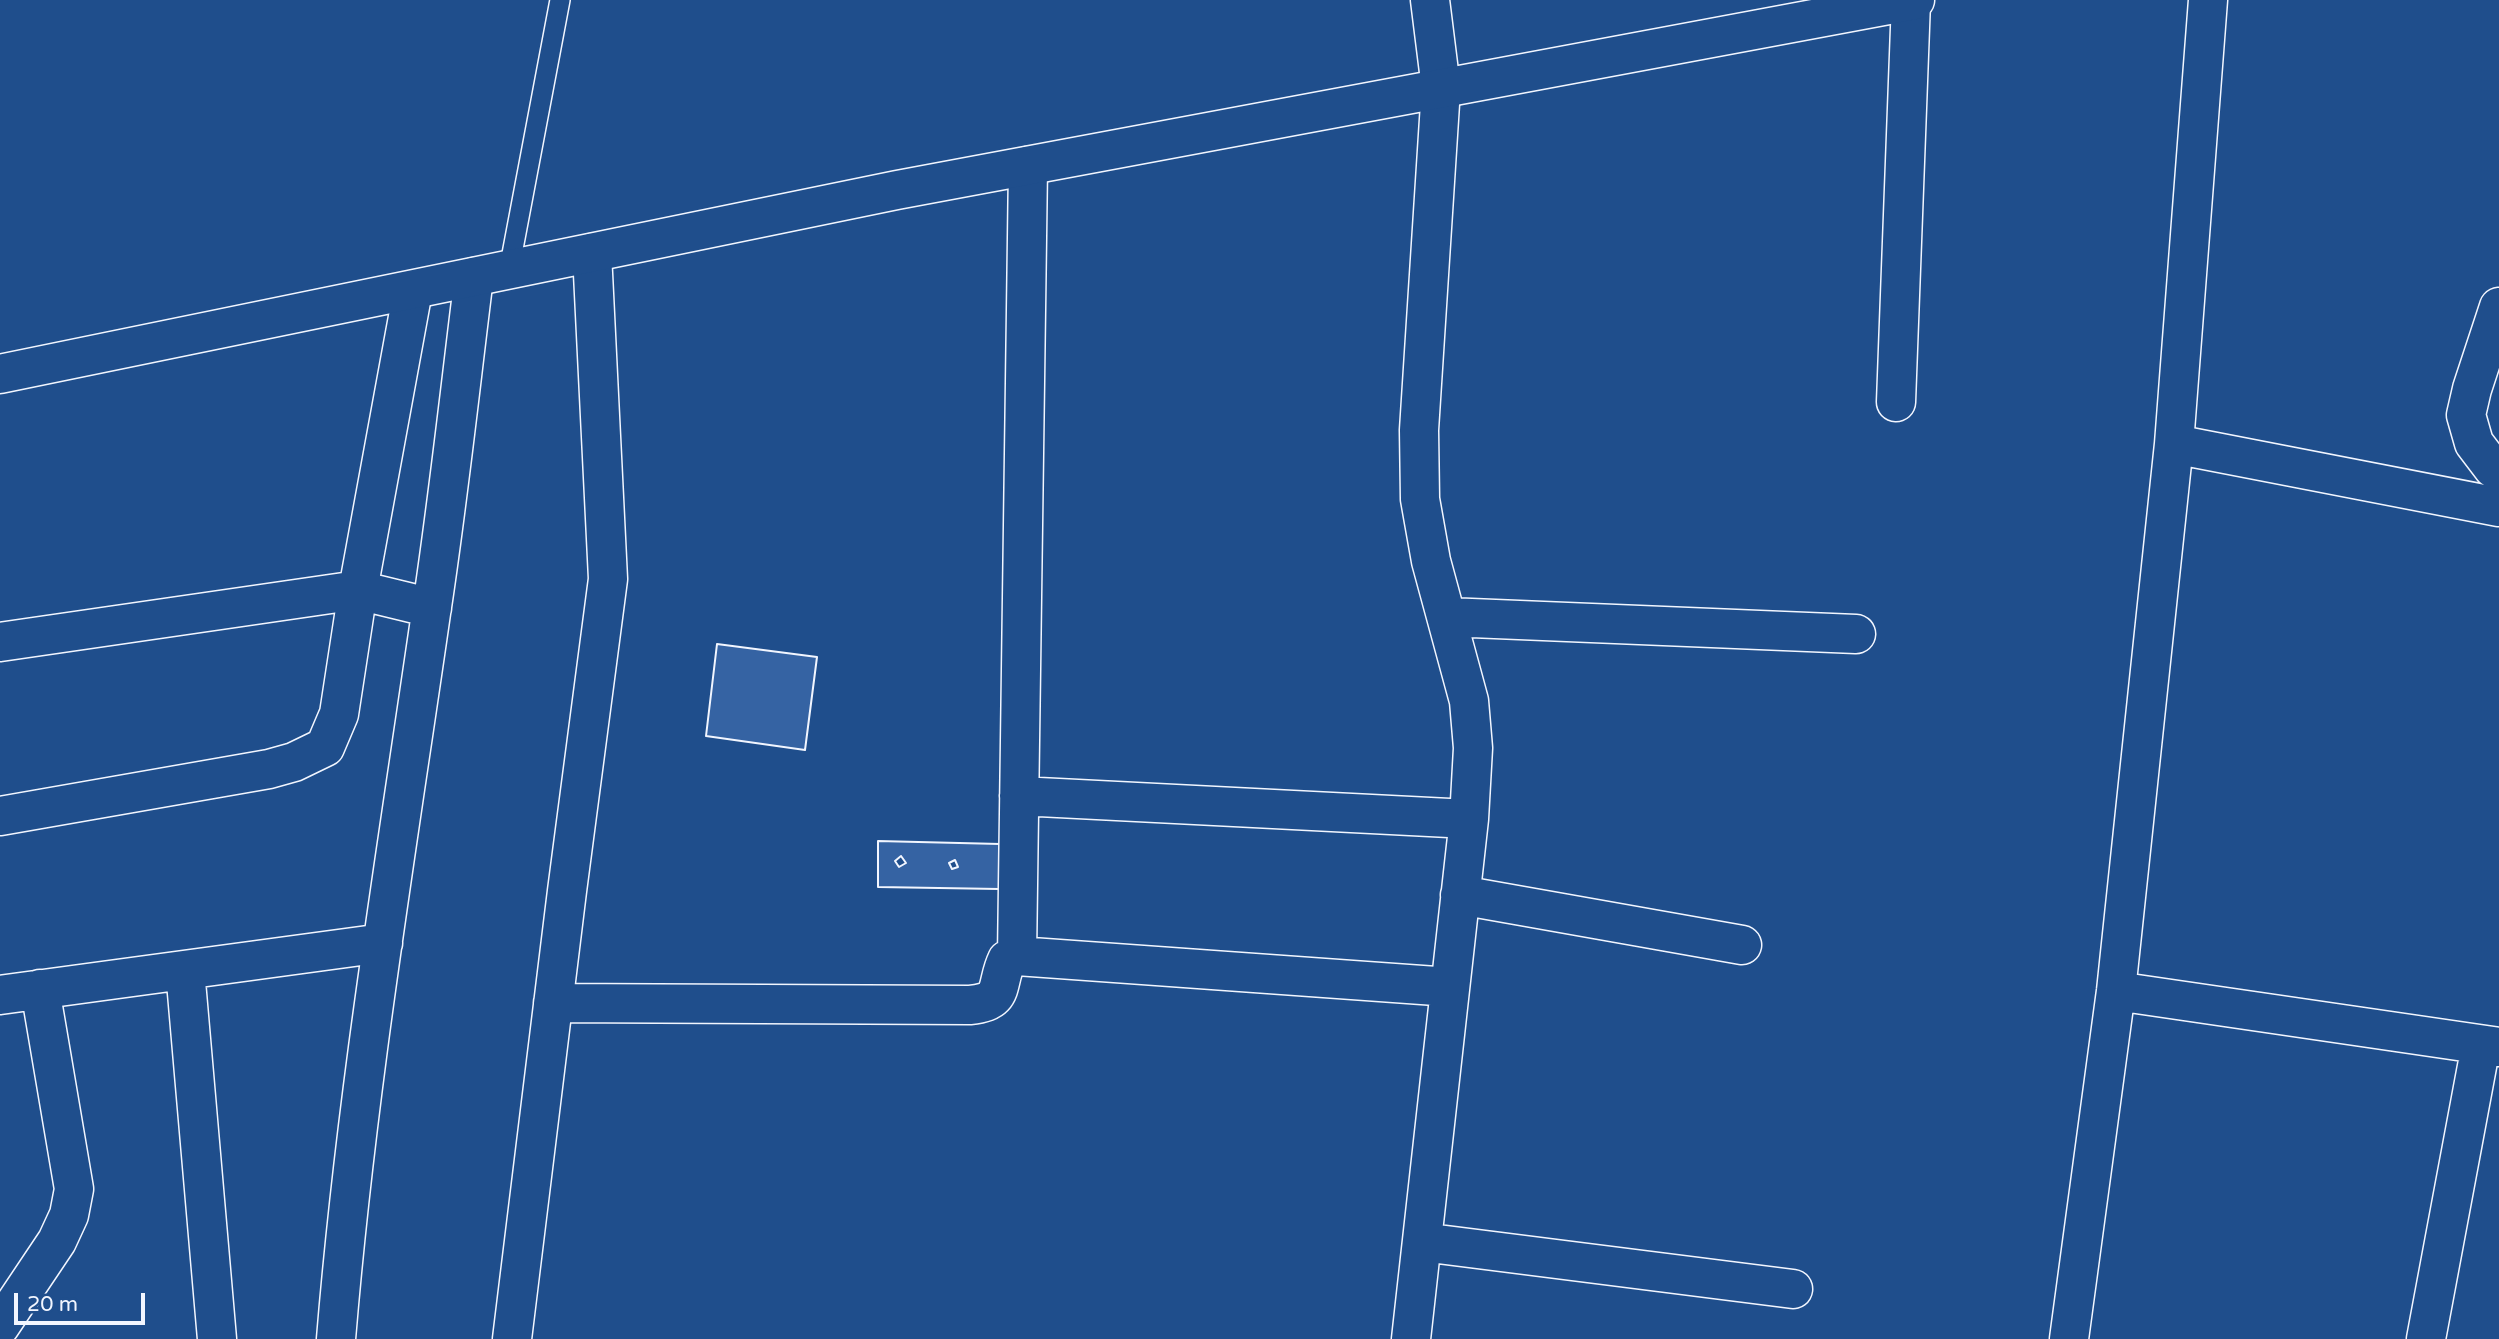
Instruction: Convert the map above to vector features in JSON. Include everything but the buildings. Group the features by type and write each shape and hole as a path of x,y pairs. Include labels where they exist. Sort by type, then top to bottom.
{"street":[{"path":"1411,1339 1469,819 1473,748 1469,701 1432,561 1420,499 1419,430 1441,89 1430,0"},
{"path":"0,374 1028,166 1913,0 1896,402"},
{"path":"2069,1339 2116,991 2174,444 2208,0"},
{"path":"1017,956 1028,166"},
{"path":"512,1339 608,579 592,253"},
{"path":"336,1339 348,1197 370,1024 432,608 492,273"},
{"path":"0,816 269,769 294,762 325,747 339,714 358,590 413,290"},
{"path":"2499,307 2472,388 2466,415 2474,443 2493,468 2499,470"},
{"path":"2174,444 2499,507"},
{"path":"0,642 358,590 432,608"},
{"path":"1447,617 1856,634"},
{"path":"1020,796 1469,819"},
{"path":"1460,895 1742,945"},
{"path":"0,995 383,943"},
{"path":"553,1003 978,1005 994,998 1007,960 1017,956 1450,987"},
{"path":"185,970 217,1339"},
{"path":"0,1326 57,1241 69,1215 74,1189 40,989"},
{"path":"2116,991 2490,1046 2426,1339"},
{"path":"1422,1242 1793,1289"}],"lane":[{"path":"492,273 560,0"}]}
